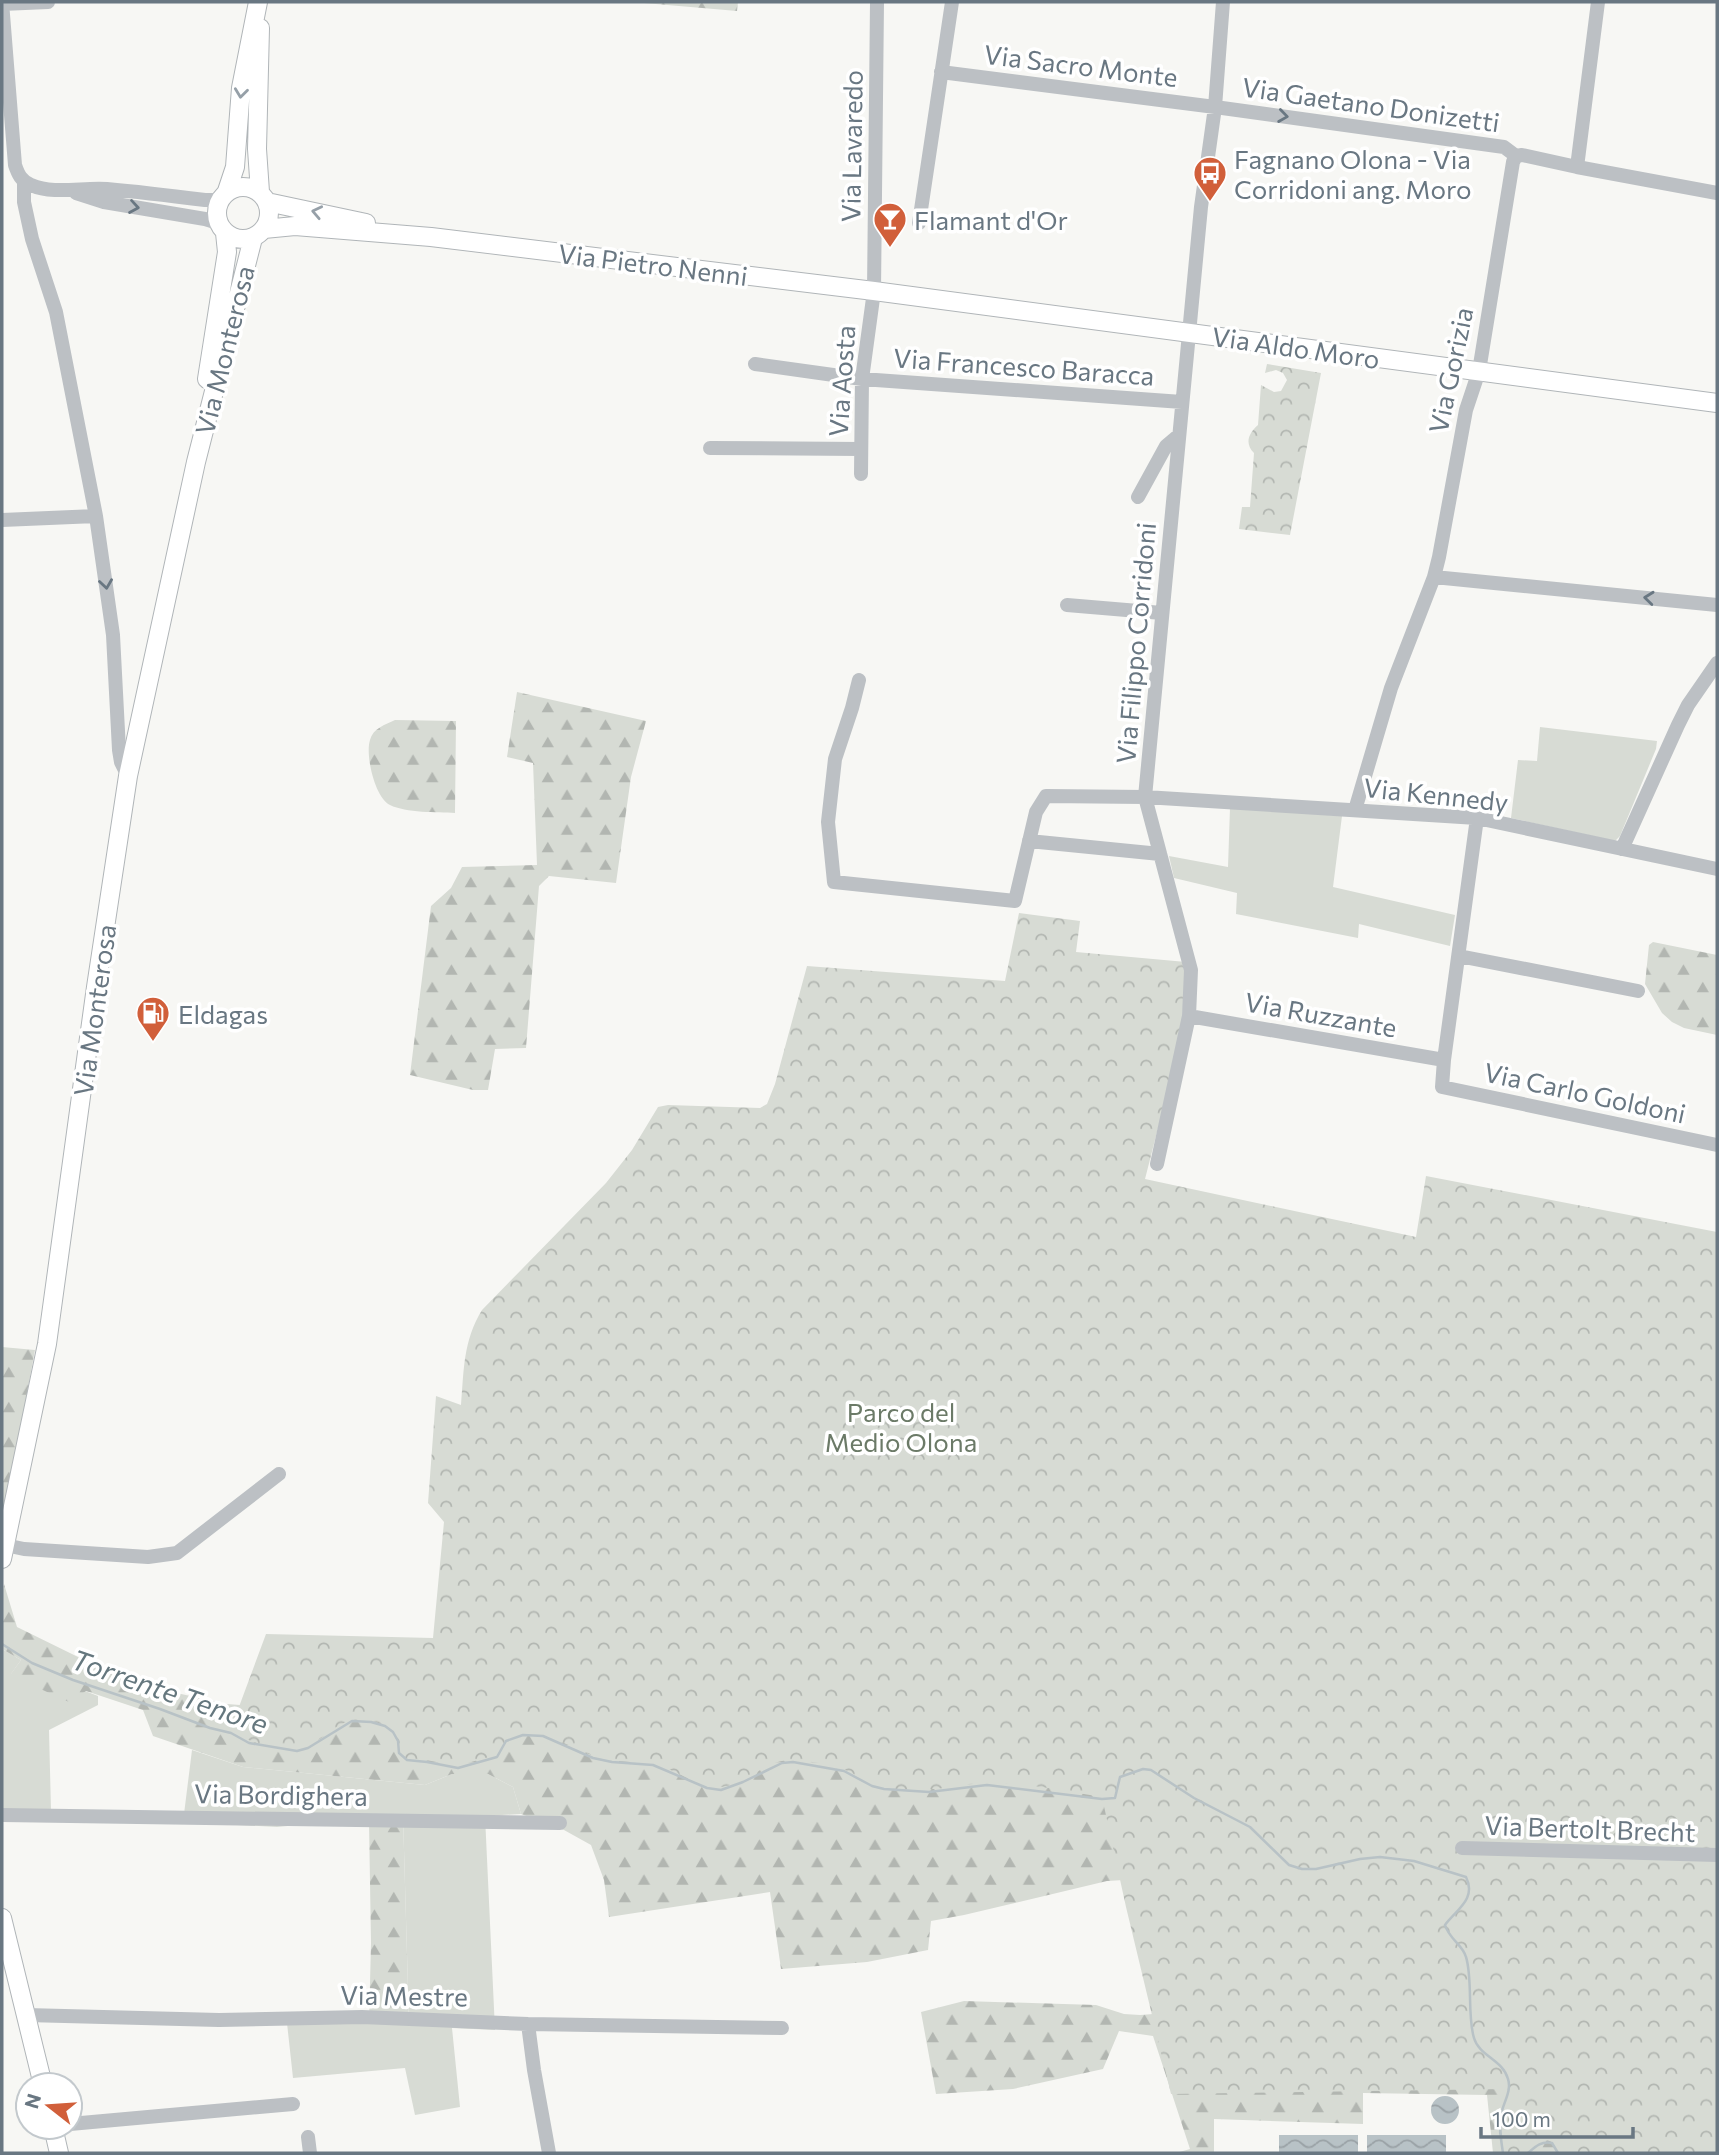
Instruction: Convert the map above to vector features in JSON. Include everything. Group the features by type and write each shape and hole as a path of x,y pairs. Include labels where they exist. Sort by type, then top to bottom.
{"main road":[{"path":"259,2 257,149 263,197 269,211 268,221 258,233 244,240 233,238 222,228 216,212 235,167 241,88 259,2"},
{"path":"223,196 236,187 248,187 263,197"},
{"name":"Via Pietro Nenni","path":"263,197 431,237"},
{"name":"Via Pietro Nenni","path":"258,233 295,226 431,237 874,291"},
{"name":"Via Monterosa","path":"196,462 227,252 222,228"},
{"name":"Via Monterosa","path":"3,1552 47,1344 128,776 196,462 258,233"},
{"name":"Via Aldo Moro","path":"874,291 1717,403"},
{"path":"2,1918 40,2071"}],"street":[{"path":"48,2 2,3 15,165 24,181 34,187 68,190 104,189 205,200 223,196"},
{"name":"Via Lavaredo","path":"874,291 877,2"},
{"path":"919,223 952,2"},
{"name":"Via Filippo Corridoni","path":"1157,1164 1189,1016 1191,970 1145,797 1201,207 1216,107 1223,2"},
{"path":"1577,167 1598,2"},
{"name":"Via Sacro Monte","path":"941,72 1216,107"},
{"name":"Via Gaetano Donizetti","path":"1216,107 1504,147 1516,156"},
{"path":"1516,156 1717,193"},
{"name":"Via Gorizia","path":"1355,810 1391,688 1434,577 1466,410 1479,372 1516,156"},
{"path":"24,181 24,202 32,239 56,312 96,516 113,635 119,751 128,776"},
{"path":"68,190 104,202 205,219 222,228"},
{"name":"Via Aosta","path":"861,474 862,379 874,291"},
{"name":"Via Francesco Baracca","path":"755,364 862,379 1182,402"},
{"name":"Via Filippo Corridoni","path":"1138,497 1166,446 1179,435"},
{"path":"710,448 861,449"},
{"path":"2,520 96,516"},
{"path":"1434,577 1717,605"},
{"path":"1066,605 1162,612"},
{"path":"1622,849 1688,705 1717,663"},
{"path":"859,680 835,759 828,822 834,882 1015,901 1029,841 1160,853"},
{"name":"Via Kennedy","path":"1029,841 1036,812 1045,796 1145,797 1477,818 1717,869"},
{"path":"1444,1060 1477,818"},
{"path":"1459,956 1638,991"},
{"name":"Via Ruzzante","path":"1189,1016 1444,1060"},
{"name":"Via Carlo Goldoni","path":"1444,1060 1442,1087 1717,1145"},
{"path":"3,1552 24,1549 148,1558 177,1553 279,1474"},
{"name":"Via Bordighera","path":"2,1815 560,1823"},
{"name":"Via Bertolt Brecht","path":"1462,1849 1717,1855"},
{"name":"Via Mestre","path":"26,2015 219,2020 362,2017 528,2024 782,2028"},
{"path":"528,2024 549,2153"},
{"path":"84,2123 293,2104"},
{"path":"308,2137 310,2153"}],"green space":[{"path":"559,2 738,2 737,11 644,3"},
{"path":"1267,364 1321,373 1290,535 1239,529 1242,507 1250,507 1254,453 1248,442 1252,431 1258,425 1261,385 1274,392 1281,391 1287,380 1283,373 1276,370 1265,373"},
{"path":"517,692 646,721 631,777 616,883 549,876 539,886 526,1048 495,1049 488,1090 473,1090 410,1075 431,906 451,888 462,867 537,865 533,763 507,757"},
{"path":"395,720 456,721 455,813 397,808 385,801 380,794 370,765 370,740 383,725"},
{"path":"1540,727 1657,741 1620,836 1615,841 1511,818 1518,760 1537,761"},
{"path":"1230,808 1342,816 1333,887 1455,915 1450,946 1359,924 1358,938 1236,914 1237,893 1174,878 1169,856 1228,867"},
{"name":"Parco del Medio Olona","path":"1019,913 1080,921 1076,952 1186,962 1181,1038 1145,1179 1416,1237 1426,1176 1717,1232 1717,2153 1558,2153 1548,2140 1539,2142 1526,2153 1503,2153 1499,2128 1507,2089 1171,2094 1102,1797 1000,1783 930,1789 886,1788 837,1767 791,1760 770,1765 729,1785 707,1786 663,1767 597,1757 546,1736 533,1734 506,1739 496,1755 457,1766 406,1758 398,1751 397,1741 391,1730 364,1720 344,1723 310,1744 291,1749 263,1745 230,1731 266,1634 433,1638 444,1522 428,1503 436,1396 461,1405 468,1344 482,1310 606,1183 632,1150 658,1107 760,1108 767,1104 775,1084 807,966 1005,981"},
{"path":"1653,942 1717,955 1717,1035 1684,1028 1662,1013 1645,984 1649,945"},
{"path":"2,1347 35,1350 2,1527"},
{"path":"4,1584 17,1627 131,1683 227,1704 454,1722 741,1755 1087,1782 1698,2153 1493,2153 1487,2095 1363,2093 1363,2124 1214,2119 1214,2153 1176,2153 1190,2149 1153,2036 1119,2031 1103,2069 1013,2089 936,2094 921,2012 964,2001 1096,2005 1124,2014 1140,2015 1340,2000 1124,1880 1107,1881 931,1921 928,1950 867,1962 781,1969 770,1892 609,1917 604,1880 591,1845 564,1830 521,1814 513,1787 488,1774 452,1774 425,1785 243,1767 153,1736 143,1710 86,1691 69,1702 10,1675 21,1660 2,1649"},
{"path":"2,1649 21,1660 11,1674 98,1696 98,1705 49,1730 51,1811 2,1809"},
{"path":"192,1750 243,1767 425,1785 452,1774 488,1774 513,1787 521,1814 485,1816 495,2030 452,2028 460,2107 415,2115 405,2068 293,2078 287,2023 409,2024 403,1815 277,1827 183,1822"},
{"path":"403,1815 409,2024 369,2023 369,1822"}],"water":[{"path":"1445,2096 1455,2100 1459,2110 1455,2120 1445,2124 1435,2120 1431,2110 1435,2100"},
{"path":"1279,2135 1358,2135 1358,2153 1279,2153"},
{"path":"1367,2135 1446,2135 1446,2153 1367,2153"}],"waterway":[{"name":"Torrente Tenore","path":"2,1644 32,1663 73,1680 231,1733 249,1743 297,1751 308,1748 352,1721 385,1726 393,1732 398,1741 399,1753 407,1760 458,1768 497,1757 506,1741 523,1735 543,1736 593,1758 653,1765 707,1788 721,1790 782,1763 793,1762 844,1771 872,1786 884,1789 929,1792 987,1785 1102,1799 1115,1798 1120,1777 1143,1769 1151,1770 1194,1798 1250,1827 1289,1865 1316,1869 1380,1857 1414,1861 1466,1877 1469,1885 1467,1898 1445,1925 1466,1957 1474,2038 1481,2049 1501,2067 1508,2079 1508,2092 1500,2120 1503,2153"},
{"name":"Torrente Tenore","path":"1528,2153 1545,2143 1552,2143 1558,2153"}],"place":[{"name":"Fagnano Olona - Via Corridoni ang. Moro","path":"1210,203"},
{"name":"Flamant d'Or","path":"890,249"},
{"name":"Eldagas","path":"153,1043"}]}
